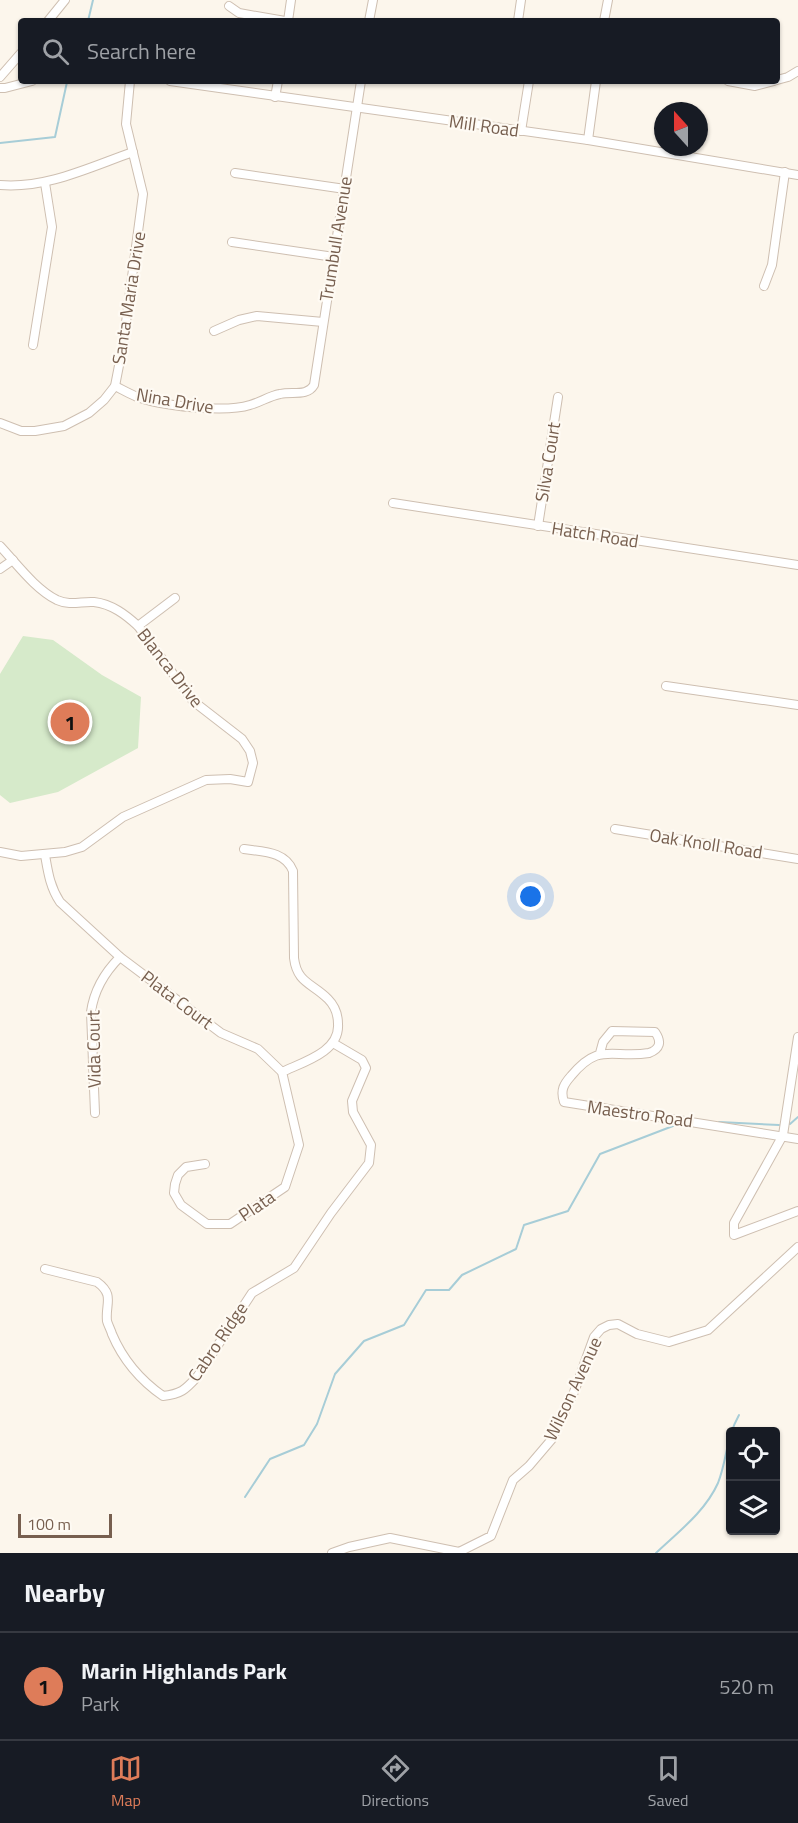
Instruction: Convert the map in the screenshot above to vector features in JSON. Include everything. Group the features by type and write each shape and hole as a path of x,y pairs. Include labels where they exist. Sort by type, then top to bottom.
{"street":[{"path":"51,18 66,0"},
{"path":"287,18 291,0"},
{"path":"370,18 373,0"},
{"path":"518,18 521,0"},
{"path":"605,18 608,0"},
{"path":"230,6 239,13 268,18"},
{"path":"0,77 18,56"},
{"path":"780,79 798,71"},
{"path":"0,88 20,84"},
{"name":"Santa Maria Drive","path":"0,423 21,431 64,426 89,413 115,386 123,345 143,194 126,124 130,84"},
{"name":"Mill Road","path":"190,84 588,140 798,174"},
{"path":"275,97 277,84"},
{"name":"Trumbull Avenue","path":"305,393 310,391 314,385 360,84"},
{"path":"521,131 529,84"},
{"path":"588,140 596,84"},
{"path":"745,84 756,86 764,84"},
{"path":"0,185 19,186 45,183 133,152"},
{"path":"764,286 772,265 784,172"},
{"path":"235,173 345,189"},
{"path":"33,345 52,227 51,208 45,183"},
{"path":"232,242 334,257"},
{"path":"214,331 239,320 257,316 323,322"},
{"name":"Nina Drive","path":"115,386 136,397 221,410 249,405 271,396 290,392 305,393"},
{"name":"Silva Court","path":"538,526 558,397"},
{"name":"Hatch Road","path":"393,503 798,565"},
{"name":"Blanca Drive","path":"0,546 44,592 67,603 106,604 118,610 138,626 193,701 243,739 250,752 252,763 249,782 230,779 206,780 123,817 82,847 45,855"},
{"path":"0,569 13,560"},
{"path":"138,626 175,598"},
{"path":"666,686 798,705"},
{"name":"Oak Knoll Road","path":"615,829 798,859"},
{"path":"244,849 282,857 291,866 295,966 300,977 334,1006 338,1017 339,1030 333,1043 323,1053 282,1071"},
{"path":"0,852 21,856 45,855"},
{"name":"Plata Court","path":"45,855 53,892 60,902 120,957 221,1033 258,1049 282,1071"},
{"name":"Vida Court","path":"96,1113 93,1002 99,985 110,967 120,957"},
{"name":"Maestro Road","path":"600,1053 603,1042 612,1031 655,1032 659,1037 660,1045 657,1050 649,1053 600,1053 581,1064 562,1089 564,1102 783,1135"},
{"path":"798,1037 783,1135 734,1223 734,1234 798,1211"},
{"name":"Cabro Ridge","path":"45,1269 98,1282 105,1287 109,1298 107,1321 124,1359 163,1396 178,1394 186,1389 197,1377 252,1293 294,1268 331,1213 369,1163 371,1145 353,1112 352,1101 366,1068 362,1060 333,1043"},
{"name":"Plata","path":"205,1164 186,1167 178,1175 174,1194 181,1205 207,1224 230,1224 285,1187 299,1145 282,1071"},
{"path":"783,1135 798,1138"},
{"name":"Wilson Avenue","path":"332,1553 390,1538 459,1552 491,1536 513,1480 529,1466 552,1439 574,1392 594,1337 601,1329 618,1324 637,1334 669,1342 708,1330 798,1247"}],"green space":[{"path":"23,636 53,640 102,675 141,697 138,748 58,792 10,803 0,795 0,674"}],"waterway":[{"path":"89,18 93,0"},
{"path":"0,143 55,137 67,84"},
{"path":"790,1124 798,1117"},
{"path":"719,1122 779,1125"},
{"path":"245,1497 270,1459 304,1445 317,1424 335,1374 364,1341 404,1325 426,1290 449,1290 462,1275 516,1249 524,1225 568,1211 600,1154 673,1126 687,1125"},
{"path":"656,1553 690,1521 713,1493 739,1415"}],"place":[{"name":"Marin Highlands Park","path":"70,722"}]}
